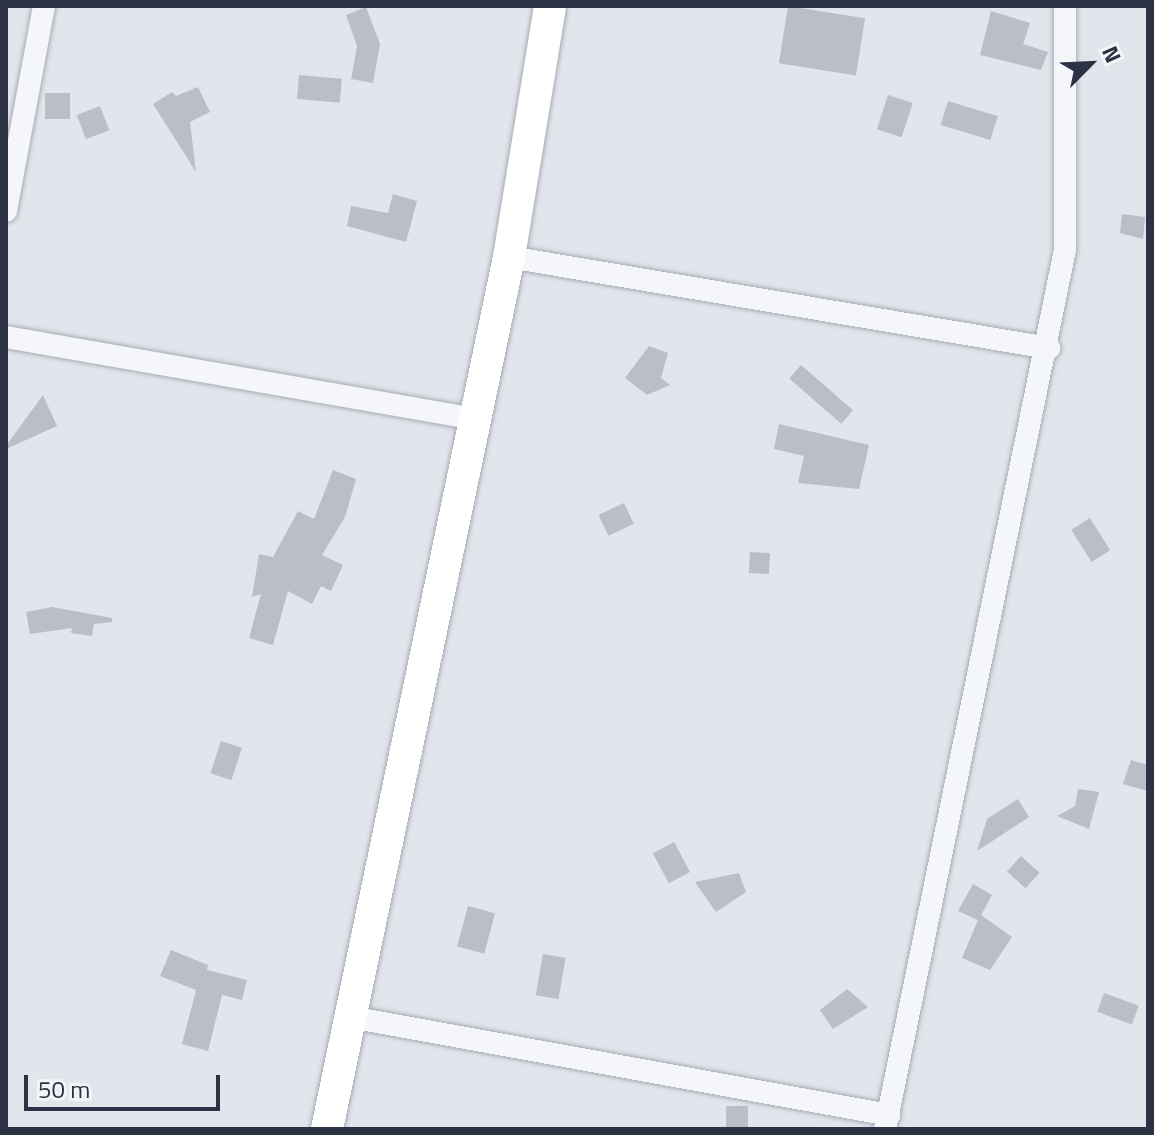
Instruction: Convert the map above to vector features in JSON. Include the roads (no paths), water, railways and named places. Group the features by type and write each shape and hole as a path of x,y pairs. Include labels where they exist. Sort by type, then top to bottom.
{"street":[{"path":"6,211 44,6"},
{"path":"327,1129 509,257 550,6"},
{"path":"350,1017 887,1122 1049,348 1065,250 1065,6"},
{"path":"509,257 1049,348"},
{"path":"6,337 475,419"}]}
